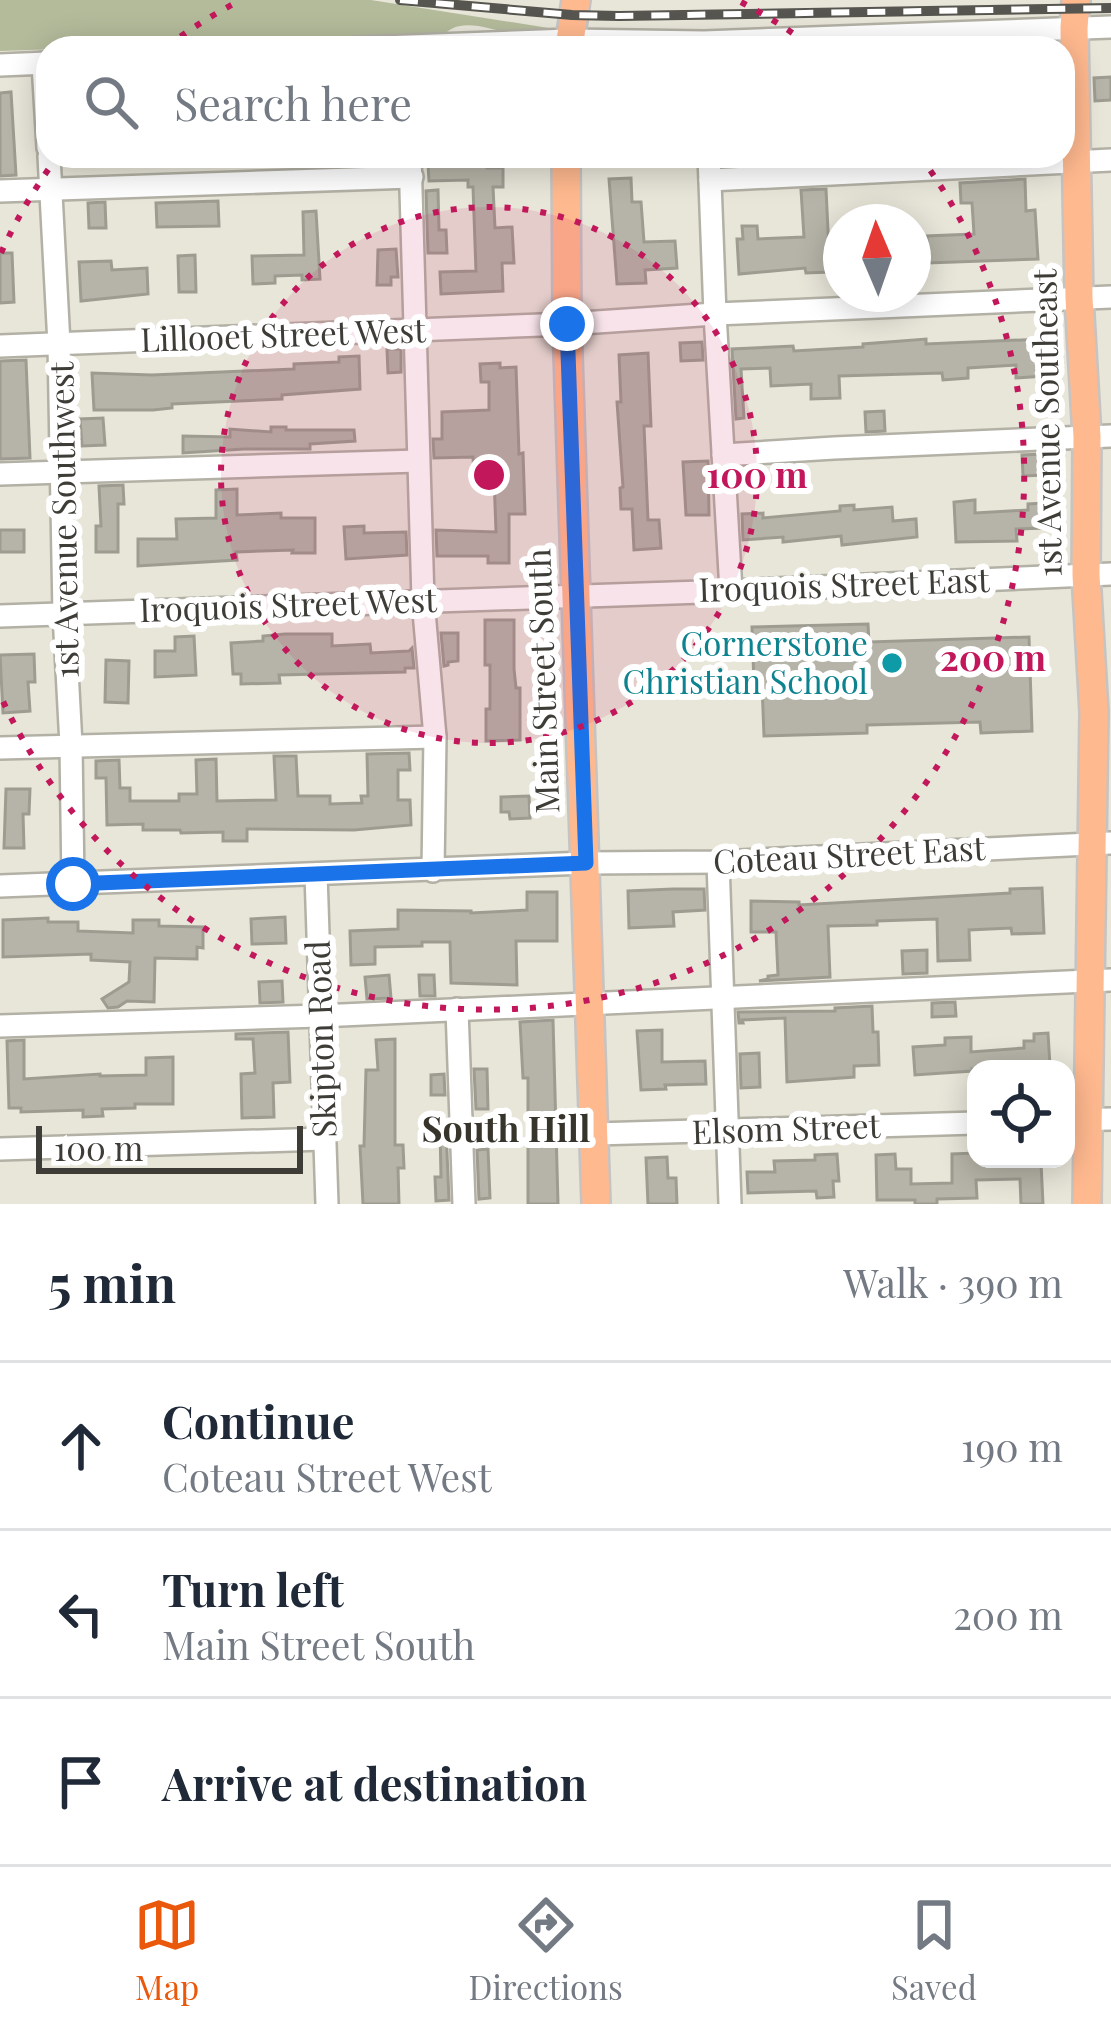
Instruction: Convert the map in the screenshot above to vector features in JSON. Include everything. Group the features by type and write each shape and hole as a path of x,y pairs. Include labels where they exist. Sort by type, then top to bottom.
{"main road":[{"path":"570,36 576,0"},
{"name":"1st Avenue Southeast","path":"1075,14 1079,298 1099,437 1102,712 1100,981 1087,1204"},
{"name":"Main Street South","path":"566,168 596,1204"}],"street":[{"path":"812,36 1075,14 1111,27"},
{"path":"0,64 36,63"},
{"path":"1076,161 1111,160"},
{"name":"1st Avenue Southwest","path":"49,168 59,344 73,884"},
{"path":"0,191 381,168"},
{"path":"411,168 423,600 435,736 433,871"},
{"path":"710,168 731,591"},
{"path":"710,180 941,168"},
{"name":"Lillooet Street West","path":"0,346 1111,297"},
{"path":"723,455 1099,437"},
{"path":"0,474 418,461"},
{"name":"Iroquois Street East","path":"576,594 1098,575"},
{"name":"Iroquois Street West","path":"0,616 576,594"},
{"path":"0,748 435,736"},
{"name":"Coteau Street East","path":"0,886 718,862 1101,843"},
{"path":"718,862 730,1204"},
{"name":"Skipton Road","path":"316,874 327,1204"},
{"path":"0,1026 1100,981"},
{"path":"457,1009 464,1204"},
{"name":"Elsom Street","path":"596,1134 967,1123"},
{"path":"0,1149 324,1139"}],"green space":[{"path":"0,0 371,0 555,29 550,34 522,35 466,25 444,36 36,36 36,50 0,51"}],"building":[{"path":"1111,77 1111,100 1095,101 1094,78"},
{"path":"11,92 16,175 0,176 0,93"},
{"path":"428,168 503,168 503,187 493,187 495,228 512,227 514,263 502,263 503,291 441,294 440,272 476,271 473,187 468,187 468,180 429,181"},
{"path":"631,178 632,202 641,202 644,242 675,241 677,268 645,270 646,283 617,284 609,179"},
{"path":"1025,179 1026,211 1035,210 1038,259 931,263 931,236 974,234 972,203 961,203 960,183"},
{"path":"826,189 823,272 806,273 805,268 739,274 737,239 743,239 742,226 757,226 758,239 804,237 801,190"},
{"path":"438,190 439,230 446,230 447,253 428,253 426,191"},
{"path":"218,201 219,226 157,227 156,203"},
{"path":"105,202 106,228 89,228 88,203"},
{"path":"316,211 320,279 275,276 275,283 253,284 252,256 304,255 303,212"},
{"path":"396,249 398,277 391,277 391,285 377,285 378,250"},
{"path":"0,253 12,253 14,302 0,303"},
{"path":"195,255 196,292 179,292 178,256"},
{"path":"111,261 112,270 147,268 148,294 81,301 79,262"},
{"path":"926,339 926,344 1043,339 1045,376 1016,378 1016,365 968,368 968,378 943,380 942,373 839,376 840,398 811,399 811,384 771,386 770,368 741,369 744,418 736,419 732,349 793,346 794,351"},
{"path":"702,342 703,360 681,361 680,343"},
{"path":"387,349 401,349 401,372 388,373"},
{"path":"648,353 651,426 644,426 648,520 659,520 661,548 634,550 632,509 621,509 619,355"},
{"path":"359,356 360,389 282,395 282,399 172,404 172,408 153,410 94,410 92,373 294,369 294,364"},
{"path":"26,360 30,458 0,459 0,361"},
{"path":"500,363 500,368 516,367 525,514 509,514 509,563 488,563 488,556 437,556 436,530 496,532 494,476 474,477 473,457 434,458 433,439 442,439 442,412 489,410 489,382 481,382 480,364"},
{"path":"884,411 885,431 866,432 865,412"},
{"path":"103,418 105,445 82,446 80,419"},
{"path":"271,427 354,430 355,441 310,444 310,449 183,453 183,436 230,437 230,429 271,432"},
{"path":"1043,454 1044,475 1023,476 1022,455"},
{"path":"708,461 709,515 686,515 683,462"},
{"path":"123,485 118,552 96,552 96,526 101,526 99,486"},
{"path":"237,489 237,515 281,513 281,518 315,518 315,553 236,552 237,560 138,566 138,539 177,539 176,519 216,518 216,490"},
{"path":"975,500 975,513 1028,510 1028,504 1045,503 1047,528 1016,529 1017,541 956,542 954,502"},
{"path":"854,505 854,510 892,507 893,521 916,519 917,537 842,545 841,536 783,542 783,537 743,540 742,514 763,513 763,518 840,511 840,506"},
{"path":"364,526 364,533 406,532 407,555 346,559 344,527"},
{"path":"0,530 24,530 24,552 0,552"},
{"path":"485,620 514,620 520,740 486,741 490,665 485,665"},
{"name":"Cornerstone Christian School","path":"868,624 869,642 1029,637 1032,731 981,733 980,722 867,725 867,733 764,736 762,684 754,685 752,627"},
{"path":"441,633 458,633 458,661 444,666"},
{"path":"285,634 332,634 332,646 370,644 371,653 412,648 414,668 279,675 280,683 241,684 241,674 233,674 231,643"},
{"path":"194,636 196,675 155,677 155,651 175,651 175,637"},
{"path":"34,654 35,682 28,682 30,711 3,713 0,655"},
{"path":"106,660 129,661 128,703 105,702"},
{"path":"409,753 410,770 398,770 398,800 410,800 411,825 354,830 247,829 247,841 223,841 223,832 107,825 106,778 96,778 96,761 119,760 120,788 130,788 130,801 179,801 179,794 197,794 196,760 216,759 217,801 276,800 274,756 296,756 298,796 330,796 330,804 362,803 361,796 368,796 367,754"},
{"path":"6,789 30,789 29,814 23,814 24,848 4,848"},
{"path":"529,796 530,818 510,819 509,812 501,812 501,797"},
{"path":"1042,888 1044,933 1012,934 1011,928 969,930 970,960 938,961 937,919 877,921 877,925 828,926 830,977 759,981 778,975 776,932 751,932 751,901 799,905"},
{"path":"704,889 705,910 673,912 674,926 629,928 628,891"},
{"path":"527,892 557,892 557,941 516,941 517,985 451,983 450,942 375,947 375,964 351,965 350,931 398,929 398,910 527,910"},
{"path":"285,917 286,943 252,944 251,919"},
{"path":"48,918 48,922 78,922 78,931 133,933 133,920 203,927 203,948 197,947 197,959 155,958 154,1002 127,1001 108,1008 102,999 129,982 130,962 91,960 91,954 3,957 3,920"},
{"path":"927,950 927,973 903,974 902,951"},
{"path":"389,975 391,998 367,999 365,977"},
{"path":"419,975 434,975 435,996 420,996"},
{"path":"282,981 283,1002 260,1003 259,982"},
{"path":"955,1002 956,1016 932,1017 932,1003"},
{"path":"872,1006 879,1065 854,1066 854,1077 787,1082 785,1018 739,1023 738,1012 835,1011"},
{"path":"553,1020 558,1204 528,1204 528,1078 523,1078 520,1022"},
{"path":"662,1030 662,1062 705,1061 706,1084 641,1090 637,1031"},
{"path":"288,1032 290,1082 273,1083 274,1117 242,1118 241,1074 255,1073 253,1039 236,1039 236,1034"},
{"path":"1048,1033 1050,1060 967,1060 967,1071 915,1075 913,1047 971,1037 971,1052 1024,1048 1024,1041 1034,1041 1034,1034"},
{"path":"395,1039 395,1145 403,1145 404,1168 398,1168 399,1204 363,1204 360,1146 364,1146 366,1070 378,1070 376,1040"},
{"path":"24,1040 24,1079 146,1075 146,1058 173,1057 173,1104 135,1104 135,1108 102,1109 103,1116 83,1117 83,1110 21,1112 21,1108 9,1108 7,1041"},
{"path":"759,1053 760,1087 741,1088 740,1054"},
{"path":"474,1069 487,1069 488,1109 476,1109"},
{"path":"444,1074 445,1095 431,1095 431,1075"},
{"path":"440,1129 446,1129 449,1200 436,1201 435,1177 441,1177"},
{"path":"488,1149 490,1198 479,1199 477,1150"},
{"path":"967,1153 967,1168 1041,1168 1043,1204 1021,1204 1020,1179 976,1180 977,1198 937,1199 937,1204 877,1200 876,1155 895,1154 896,1169 911,1169 911,1184 952,1183 952,1154"},
{"path":"837,1154 839,1181 833,1181 834,1197 817,1198 816,1191 748,1193 747,1172 775,1172 774,1161"},
{"path":"667,1157 668,1178 676,1178 677,1204 648,1204 646,1158"}],"railway":[{"path":"400,0 619,16 1111,8"}],"place":[{"name":"Cornerstone Christian School","path":"892,663"}],"district":[{"name":"South Hill","path":"506,1129"}],"route":[{"path":"73,884 586,863 567,324"}]}
